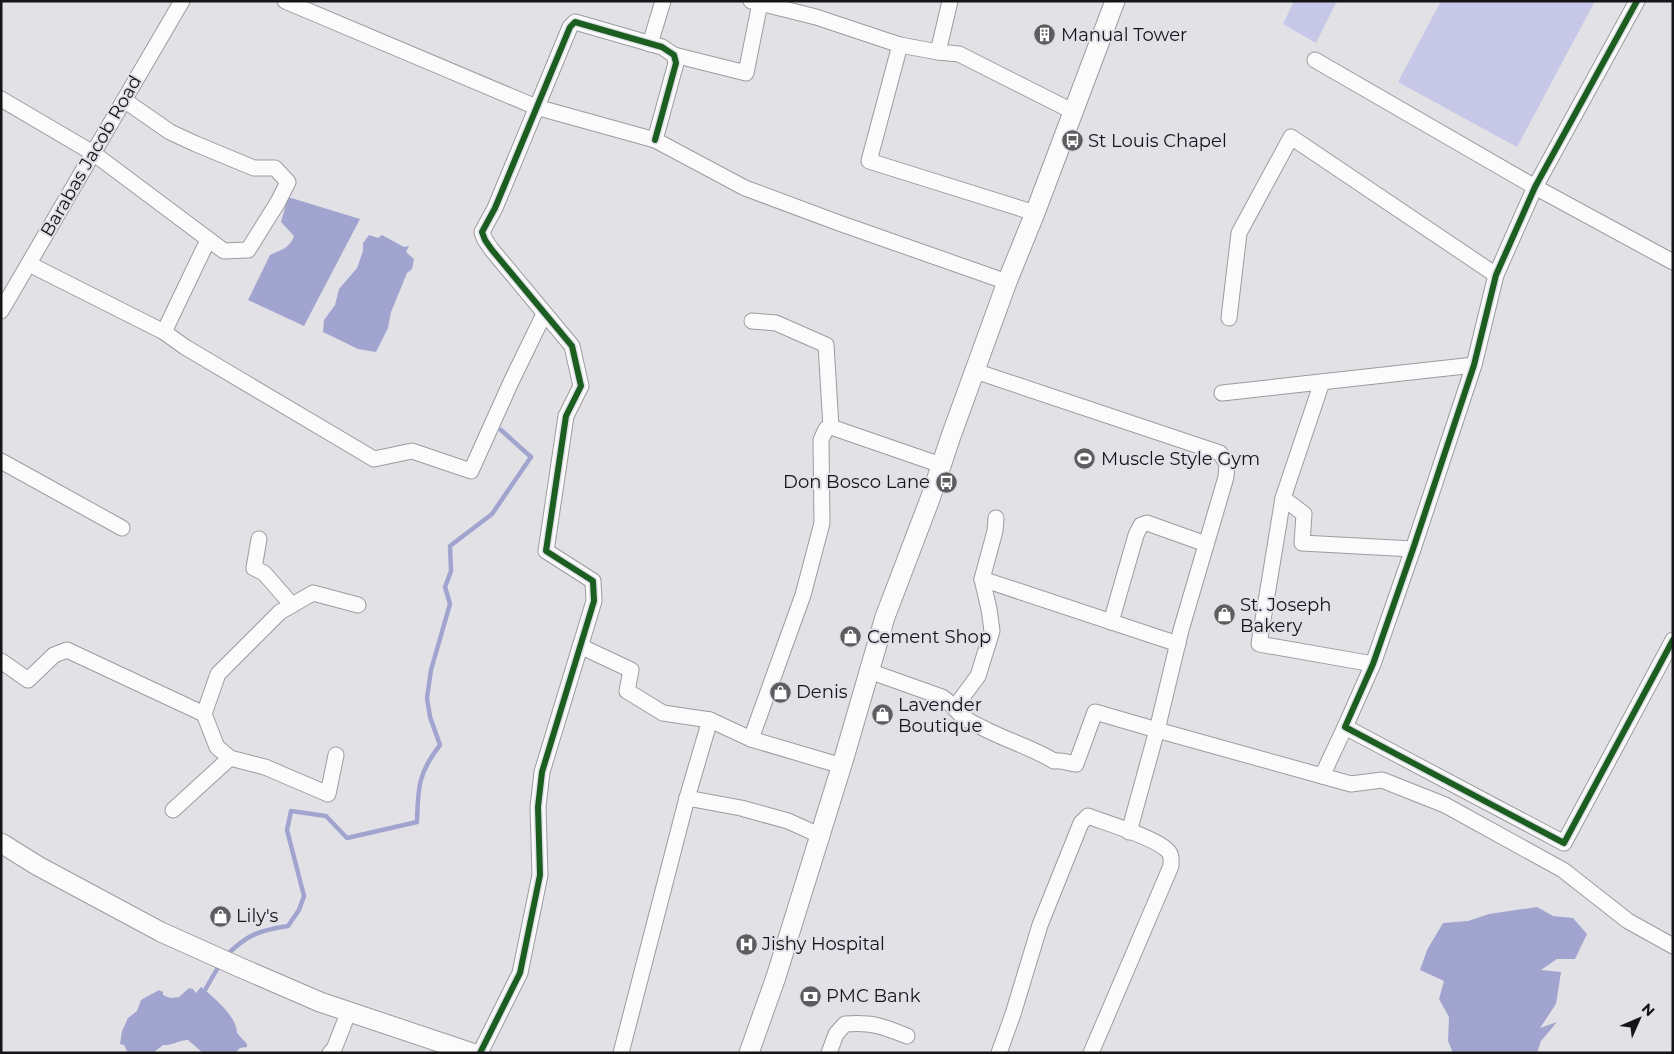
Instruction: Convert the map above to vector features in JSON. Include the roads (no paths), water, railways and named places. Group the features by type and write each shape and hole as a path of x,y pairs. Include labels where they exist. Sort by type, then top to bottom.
{"main road":[{"path":"750,1053 776,977 842,766 885,618 930,499 1007,282 1074,112 1115,1"},
{"path":"1,843 38,866 152,927 239,967 320,1002 472,1053"}],"street":[{"name":"Barabas Jacob Road","path":"1,311 182,1"},
{"path":"285,1 536,107 655,140 745,188 1007,282"},
{"path":"650,44 663,1"},
{"path":"938,52 950,1"},
{"path":"1322,776 1373,664 1413,549 1474,365 1496,275 1535,187 1637,1"},
{"path":"480,1053 520,974 540,875 538,807 542,772 594,601 593,581 546,552 566,416 581,386 572,346 492,250 482,232 495,208 570,27 574,22 662,47 674,55 746,73 757,2 816,17 900,45 959,54 1074,112"},
{"path":"900,45 869,161 1035,213"},
{"path":"655,140 676,63 674,55"},
{"path":"1314,60 1535,187 1673,262"},
{"path":"1,99 92,153 224,251 248,250 278,202 288,182 275,168 254,168 170,132 124,100"},
{"path":"1229,318 1239,233 1291,137 1496,275"},
{"path":"164,332 208,240"},
{"path":"29,264 164,332 374,459 412,450 471,471 544,314"},
{"path":"752,321 776,323 826,345 831,427"},
{"path":"1222,393 1474,365"},
{"path":"975,371 1220,453 1226,464 1226,477 1178,644 1129,832"},
{"path":"1322,382 1283,498 1259,644 1373,664"},
{"path":"751,738 803,595 822,523 821,440 826,429 831,427 941,465"},
{"path":"1,461 122,528"},
{"path":"1283,498 1304,514 1302,543 1413,549"},
{"path":"954,707 978,676 992,631 982,580 995,531 996,518"},
{"path":"1111,622 1136,536 1141,525 1147,523 1206,544"},
{"path":"259,539 254,568 264,573 292,605"},
{"path":"982,580 1178,644"},
{"path":"336,755 328,794 265,767 230,758 217,747 204,714 218,674 280,612 313,593 358,605"},
{"path":"1344,727 1564,843 1673,640"},
{"path":"580,646 632,670 627,691 663,713 710,720 751,738 842,766"},
{"path":"1,661 28,680 54,655 67,650 204,714"},
{"path":"869,671 942,697 961,714 992,733 1054,761 1059,760 1076,764 1095,712 1350,784 1382,780 1445,805 1563,870 1628,921 1673,946"},
{"path":"621,1053 687,798 710,720"},
{"path":"173,810 230,758"},
{"path":"687,798 741,808 788,821 820,835"},
{"path":"998,1053 1013,1014 1040,926 1081,823 1088,816 1154,842 1168,850 1171,857 1171,866 1091,1053"},
{"path":"330,1053 334,1049 349,1011"},
{"path":"829,1053 836,1034 845,1024 865,1022 907,1036"}],"waterway":[{"path":"226,956 247,938 269,929 288,926 299,910 304,896 287,830 291,811 326,816 347,838 417,822 419,790 423,773 440,745 430,717 427,698 431,670 450,604 445,587 451,571 450,546 492,514 531,457 501,430"},
{"path":"205,990 220,964"}],"place":[{"name":"Manual Tower","path":"1045,35"},
{"name":"St Louis Chapel","path":"1072,141"},
{"name":"Muscle Style Gym","path":"1085,459"},
{"name":"Don Bosco Lane","path":"946,482"},
{"name":"St. Joseph Bakery","path":"1224,615"},
{"name":"Cement Shop","path":"851,637"},
{"name":"Denis","path":"780,692"},
{"name":"Lavender Boutique","path":"882,715"},
{"name":"Lily's","path":"220,916"},
{"name":"Jishy Hospital","path":"746,944"},
{"name":"PMC Bank","path":"810,996"}]}
